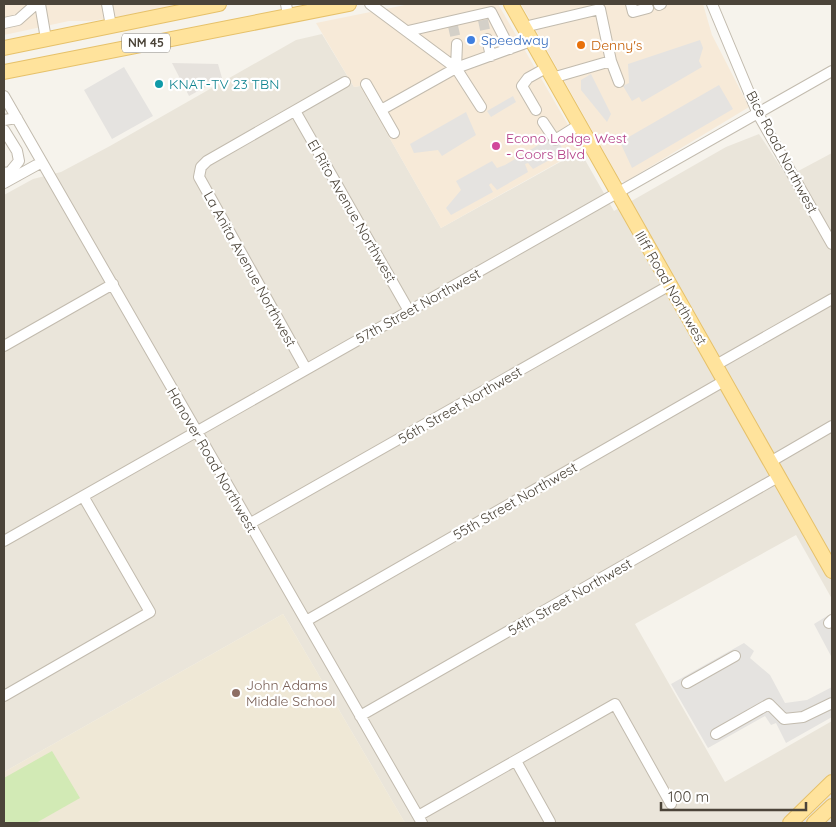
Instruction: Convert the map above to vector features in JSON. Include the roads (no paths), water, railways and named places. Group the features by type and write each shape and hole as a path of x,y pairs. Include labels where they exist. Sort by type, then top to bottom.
{"main road":[{"name":"NM 45","path":"4,48 111,26 163,9 219,4"},
{"name":"NM 45","path":"4,72 288,10 349,4"},
{"name":"Iliff Road Northwest","path":"511,4 778,477 828,555 832,571"},
{"path":"790,823 832,782"},
{"path":"814,823 832,806"}],"street":[{"path":"4,23 18,20 38,4 46,39"},
{"path":"107,4 111,26"},
{"path":"370,4 456,68 481,108"},
{"path":"631,4 633,12 648,8"},
{"name":"Bice Road Northwest","path":"712,4 758,114 832,244"},
{"path":"524,27 600,6 612,61 619,82"},
{"path":"408,31 482,17 491,12 510,49"},
{"path":"487,38 491,56"},
{"path":"381,110 456,68 531,41"},
{"path":"456,44 456,68"},
{"path":"536,110 522,86 528,78 612,61"},
{"name":"57th Street Northwest","path":"4,541 832,71"},
{"path":"294,111 345,82"},
{"path":"366,84 394,132"},
{"name":"Hanover Road Northwest","path":"4,96 420,820"},
{"name":"La Anita Avenue Northwest","path":"294,111 207,161 201,167 199,177 306,369"},
{"name":"El Rito Avenue Northwest","path":"294,111 409,311"},
{"path":"4,120 16,118"},
{"path":"543,122 555,140 578,125"},
{"path":"4,130 20,161 10,172 4,174"},
{"path":"4,183 42,162"},
{"path":"4,344 113,284"},
{"name":"56th Street Northwest","path":"249,524 670,285"},
{"path":"716,365 832,299"},
{"name":"55th Street Northwest","path":"306,621 724,381"},
{"path":"770,462 832,426"},
{"name":"54th Street Northwest","path":"360,716 778,477"},
{"path":"4,696 150,612 83,496"},
{"path":"687,683 735,656"},
{"path":"716,734 769,704 784,719 803,718 832,702"},
{"path":"420,820 516,761 615,704 671,804"},
{"path":"516,761 550,822"}],"tunnel":[{"path":"483,20 487,39"},
{"path":"453,26 457,44"}],"place":[{"name":"Speedway","path":"471,40"},
{"name":"Denny's","path":"581,45"},
{"name":"KNAT-TV 23 TBN","path":"159,84"},
{"name":"Econo Lodge West - Coors Blvd","path":"496,146"},
{"name":"John Adams Middle School","path":"236,693"}]}
